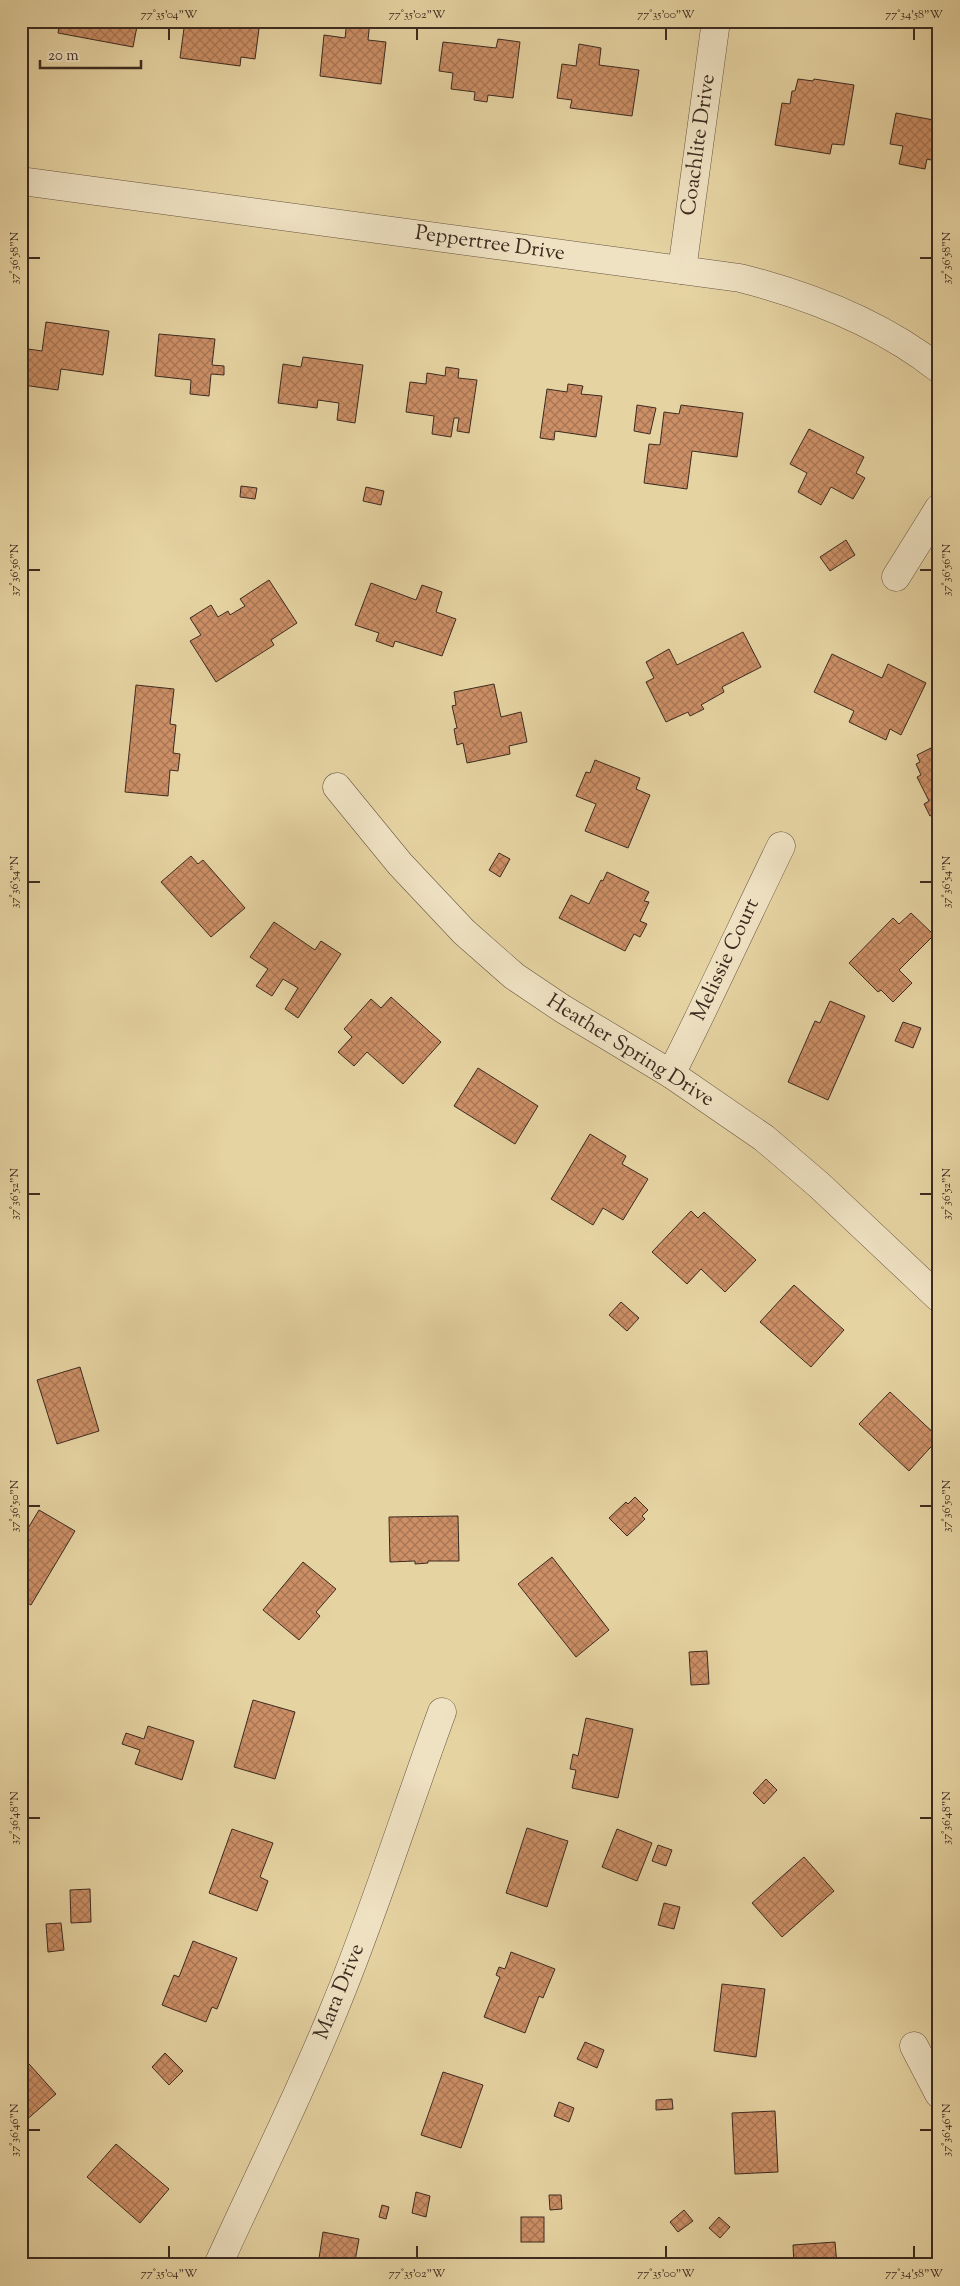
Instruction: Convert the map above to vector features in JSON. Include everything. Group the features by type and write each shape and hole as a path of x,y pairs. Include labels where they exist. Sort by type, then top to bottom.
{"street":[{"name":"Coachlite Drive","path":"682,270 716,21"},
{"name":"Peppertree Drive","path":"21,181 740,278 782,289 846,313 886,334 939,369"},
{"path":"896,577 939,508"},
{"name":"Heather Spring Drive","path":"337,787 400,864 464,932 514,976 564,1009 671,1074 764,1138 820,1185 939,1298"},
{"name":"Melissie Court","path":"671,1074 721,974 781,846"},
{"name":"Mara Drive","path":"218,2265 335,2008 366,1927 442,1712"},
{"path":"914,2046 939,2094"}],"building":[{"path":"60,21 138,21 133,47 58,33"},
{"path":"185,21 260,21 255,59 241,57 240,66 180,58"},
{"path":"347,21 370,21 368,40 386,42 381,84 320,76 324,35 345,38"},
{"path":"498,39 520,42 513,98 488,95 487,102 474,100 475,92 451,89 453,73 439,71 443,42 496,48"},
{"path":"579,44 601,48 599,65 639,70 632,116 570,108 572,100 557,98 562,64 576,66"},
{"path":"798,79 813,81 814,79 854,85 844,145 832,144 830,154 775,145 782,103 790,104 792,91 795,91"},
{"path":"896,113 939,121 939,162 927,159 925,169 899,164 903,146 890,144"},
{"path":"46,322 109,331 103,375 61,369 58,390 23,385 26,360 21,360 21,348 42,351"},
{"path":"159,334 215,339 212,365 224,366 224,375 211,374 209,396 190,394 191,380 155,376"},
{"path":"303,357 363,365 355,423 337,420 339,403 318,400 317,408 278,403 283,364 301,367"},
{"path":"446,367 459,369 458,378 477,380 469,433 457,431 459,418 454,418 451,437 432,434 434,416 406,412 410,382 426,384 427,373 445,376"},
{"path":"568,384 583,386 581,394 602,396 596,437 555,431 554,440 540,438 547,389 567,392"},
{"path":"637,405 656,408 650,434 634,431"},
{"path":"681,405 743,413 737,457 692,451 687,489 644,483 649,444 660,445 664,412 679,414"},
{"path":"809,429 864,457 856,473 865,478 853,499 831,487 821,505 798,492 807,473 790,464"},
{"path":"241,486 257,488 255,499 240,497"},
{"path":"366,487 384,491 381,505 363,501"},
{"path":"846,540 855,555 830,571 820,557"},
{"path":"269,580 297,623 271,640 274,645 216,682 190,641 201,635 190,618 211,605 218,617 228,611 230,615 245,606 240,599"},
{"path":"371,583 416,600 422,585 442,592 436,612 456,619 442,656 395,641 393,647 376,641 379,633 355,625"},
{"path":"743,632 761,667 722,687 724,692 701,705 704,709 690,716 688,712 666,722 646,682 654,678 646,662 669,649 677,665"},
{"path":"832,654 882,678 888,664 926,683 901,735 890,729 886,740 849,722 854,711 814,692"},
{"path":"494,684 501,717 521,712 527,742 509,746 510,754 467,763 463,743 457,745 454,729 457,728 452,706 456,705 454,692"},
{"path":"136,685 174,689 170,724 176,725 173,753 180,754 178,771 170,770 168,796 125,792"},
{"path":"939,744 939,814 938,812 930,816 924,804 929,801 917,777 921,775 916,764 920,762 917,755"},
{"path":"595,760 640,778 636,789 650,795 628,848 585,831 596,804 576,796 586,772 590,773"},
{"path":"499,853 510,859 500,877 489,870"},
{"path":"191,856 198,864 203,860 245,908 211,937 161,882"},
{"path":"607,872 649,892 644,901 649,902 640,921 647,924 640,937 634,934 625,951 559,918 571,895 589,904"},
{"path":"911,913 934,935 899,970 912,983 893,1002 881,990 878,992 849,963 893,918 899,924"},
{"path":"274,922 315,950 321,941 341,954 298,1018 285,1009 298,988 283,979 272,996 256,986 268,969 250,957"},
{"path":"391,997 441,1042 403,1084 367,1052 354,1066 338,1052 352,1037 344,1029 371,999 381,1008"},
{"path":"830,1001 865,1016 828,1100 788,1082 815,1021 820,1023"},
{"path":"903,1022 921,1028 913,1048 895,1041"},
{"path":"478,1068 538,1106 515,1144 454,1106"},
{"path":"590,1134 626,1156 622,1164 648,1179 623,1220 603,1208 593,1225 551,1199"},
{"path":"691,1211 698,1218 704,1212 756,1260 725,1292 701,1269 687,1284 652,1252"},
{"path":"794,1285 844,1330 811,1367 760,1322"},
{"path":"621,1302 639,1318 627,1331 609,1315"},
{"path":"80,1367 99,1431 57,1444 37,1380"},
{"path":"890,1392 939,1438 909,1471 859,1424"},
{"path":"635,1497 648,1510 642,1516 645,1519 627,1536 609,1518 626,1502 628,1504"},
{"path":"39,1510 75,1531 31,1605 21,1599 21,1540"},
{"path":"458,1516 459,1561 428,1561 428,1563 415,1564 415,1561 390,1562 389,1517"},
{"path":"552,1557 609,1630 576,1657 518,1584"},
{"path":"303,1562 336,1589 316,1612 320,1616 299,1640 263,1610"},
{"path":"707,1651 709,1684 691,1685 689,1652"},
{"path":"253,1700 295,1712 275,1779 234,1767"},
{"path":"586,1718 633,1729 618,1798 572,1788 576,1770 570,1769 573,1754 578,1756"},
{"path":"148,1726 194,1741 182,1780 135,1764 140,1750 122,1744 126,1733 144,1739"},
{"path":"766,1779 777,1790 764,1804 753,1793"},
{"path":"527,1828 568,1841 547,1907 506,1893"},
{"path":"232,1829 273,1843 260,1877 268,1881 257,1911 209,1893"},
{"path":"617,1829 652,1843 637,1881 602,1867"},
{"path":"658,1845 672,1850 666,1866 652,1861"},
{"path":"804,1857 834,1891 782,1937 752,1903"},
{"path":"90,1889 91,1922 71,1923 70,1890"},
{"path":"664,1903 680,1907 674,1929 658,1925"},
{"path":"61,1923 64,1950 48,1952 46,1924"},
{"path":"193,1941 237,1958 217,2009 212,2007 206,2022 162,2005 174,1975 179,1977"},
{"path":"511,1952 555,1969 543,1998 539,1996 525,2033 484,2017 500,1977 496,1975 499,1967 505,1969"},
{"path":"722,1984 765,1989 756,2057 714,2051"},
{"path":"585,2042 604,2050 597,2068 577,2059"},
{"path":"165,2053 183,2071 169,2085 152,2067"},
{"path":"21,2055 56,2094 24,2122 21,2119"},
{"path":"443,2072 483,2085 461,2148 421,2135"},
{"path":"672,2099 673,2109 656,2110 656,2100"},
{"path":"559,2102 574,2108 569,2122 554,2116"},
{"path":"775,2111 778,2172 735,2174 732,2113"},
{"path":"116,2144 169,2189 140,2223 87,2177"},
{"path":"416,2192 430,2196 426,2217 412,2213"},
{"path":"549,2195 561,2195 562,2209 550,2210"},
{"path":"382,2205 389,2207 386,2219 379,2217"},
{"path":"684,2210 693,2221 678,2232 670,2222"},
{"path":"521,2217 544,2217 544,2242 521,2242"},
{"path":"719,2217 730,2227 720,2238 709,2228"},
{"path":"323,2232 359,2239 355,2261 378,2265 318,2265"},
{"path":"835,2242 837,2265 794,2265 793,2245"}]}
